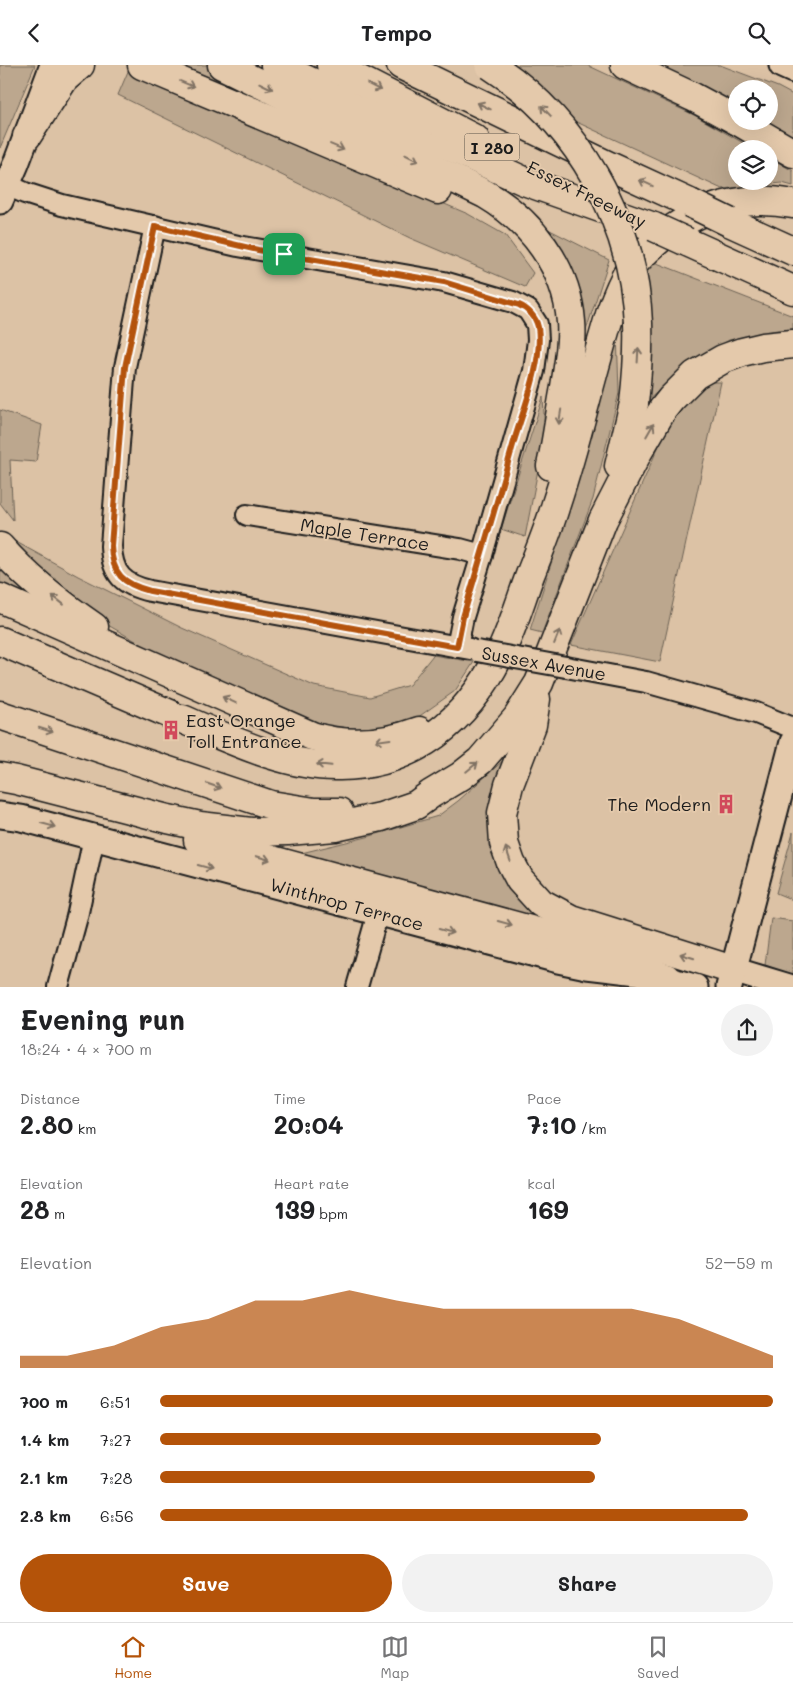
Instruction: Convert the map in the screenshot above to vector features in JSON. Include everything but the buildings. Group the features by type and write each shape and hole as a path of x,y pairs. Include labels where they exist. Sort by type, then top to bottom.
{"highway":[{"path":"27,136 64,79 80,65"},
{"path":"142,65 451,195 495,219 526,246 542,268 552,287 563,327 566,348 566,379"},
{"path":"222,65 484,194 515,214 546,251 565,289 570,311 572,334 551,470 525,590"},
{"path":"275,65 512,175 570,198 654,227"},
{"name":"Essex Freeway","path":"331,65 531,167 654,227 793,290"},
{"name":"Essex Freeway","path":"401,65 605,164 793,251"},
{"path":"0,777 16,779 200,826 226,830 251,832 288,831 336,827 381,817 416,805 480,761 516,719 539,683 603,520 622,456 634,403 639,347 636,298 626,250 608,203 584,159 555,121 519,85 490,65"},
{"path":"625,65 693,97 728,116"},
{"path":"753,130 793,153"},
{"path":"0,641 176,717 281,757 313,764 340,767 367,764 404,754 437,734 461,712 479,691 493,668 513,622 556,504 611,311 631,268 655,243 683,222 702,212 722,205 744,201 764,200 793,203"},
{"path":"603,520 659,415 671,399 687,383 713,364 742,352 769,346 793,344"},
{"path":"0,547 16,565 83,619 122,645 204,689"},
{"path":"0,598 300,732 323,739 345,743 380,741 406,736 440,723 461,712"},
{"path":"539,683 532,725 509,785 502,813 506,848 520,880 541,903 571,919 731,979"},
{"path":"0,715 271,805 314,813 373,807 414,794 431,794"},
{"path":"137,811 162,830 548,935 589,948 666,978"}],"main road":[{"path":"2,189 27,136 52,65"},
{"path":"782,65 793,70"},
{"path":"789,987 731,979 793,742"},
{"name":"Winthrop Terrace","path":"0,815 21,818 558,960 587,966 638,972 695,987"}],"street":[{"path":"2,189 258,250 449,283 519,305 532,315 538,330 534,371 463,617 457,647"},
{"name":"Sussex Avenue","path":"155,226 128,351 122,391 111,546 113,562 118,574 123,579 135,587 150,591 646,682 756,713 793,728"},
{"name":"Maple Terrace","path":"248,515 460,549 482,555"},
{"path":"58,987 77,917 94,837"},
{"path":"357,987 378,913"}],"shaded area":[{"path":"0,65 35,65 0,148"},
{"path":"163,65 211,65 319,126"},
{"path":"512,65 587,65 694,115 738,140 728,140 728,188 722,189 570,119 535,80"},
{"path":"655,65 720,65 760,80 728,80 728,104"},
{"path":"129,69 468,214 505,235 533,273 525,287 410,238 118,95"},
{"path":"778,87 793,95 793,140 776,130 778,130"},
{"path":"778,162 793,171 793,186 778,183"},
{"path":"540,225 609,260 579,352"},
{"path":"649,260 793,316 793,329 777,330 729,340 683,369 646,402 641,272"},
{"path":"617,332 619,393 593,499 542,633 530,630 573,494"},
{"path":"706,382 721,382 660,662 571,645 668,425"},
{"path":"543,397 545,433 525,537 501,529"},
{"path":"0,410 42,425 36,462 10,460 13,520 0,503"},
{"path":"0,533 78,576 182,628 314,686 370,697 409,685 433,655 474,662 455,691 407,725 358,734 306,725 183,668 85,612"},
{"path":"0,559 35,601 0,587"},
{"path":"506,758 492,809 554,925 293,855 367,837 438,816 458,801"},
{"path":"793,832 793,900 776,893"},
{"path":"771,918 793,921 793,976 765,965"}],"place":[{"name":"East Orange Toll Entrance","path":"171,730"},
{"name":"The Modern","path":"726,804"}],"route":[{"path":"155,226 258,250 284,254 454,284 524,307 535,319 538,330 537,354 530,386 463,617 457,647 150,591 135,587 123,579 115,568 111,546 121,398 128,351 155,226"}]}
